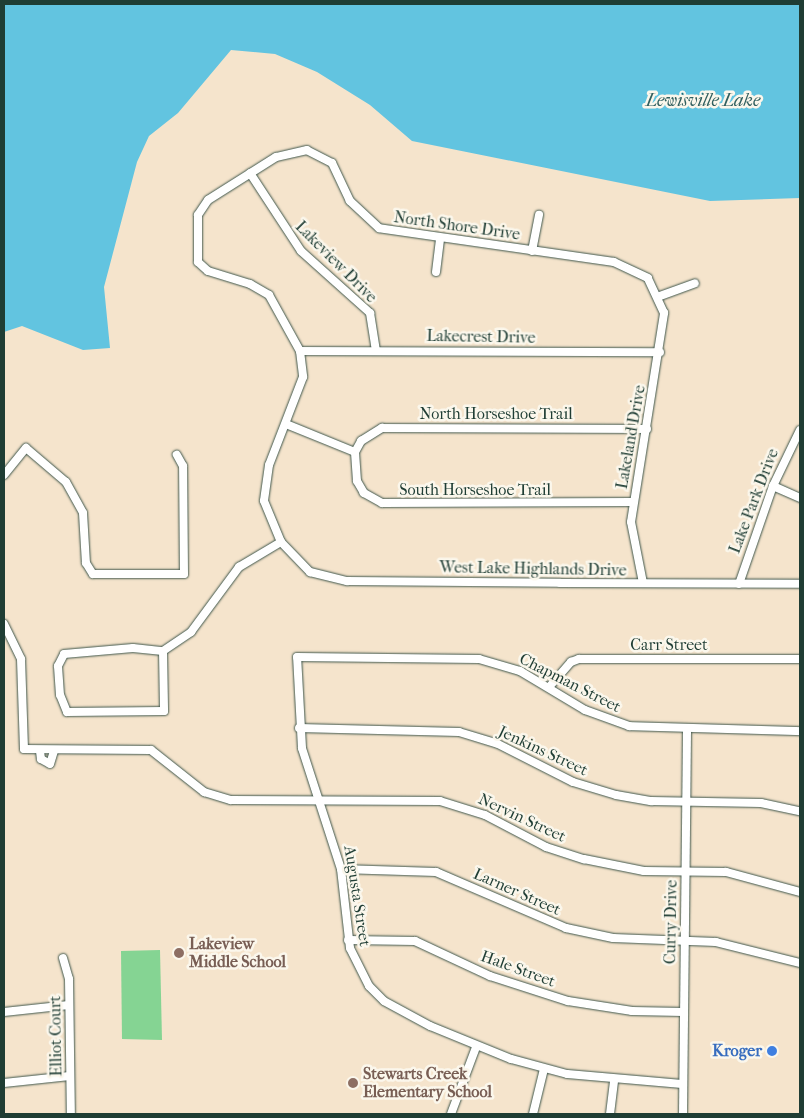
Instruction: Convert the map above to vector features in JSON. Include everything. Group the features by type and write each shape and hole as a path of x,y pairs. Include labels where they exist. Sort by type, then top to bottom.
{"street":[{"name":"North Shore Drive","path":"300,351 269,296 250,284 208,271 196,254 200,209 250,173 293,150 313,152 332,163 350,201 379,228 628,266 648,278 660,296"},
{"name":"Lakeview Drive","path":"250,173 301,251 370,313 376,350"},
{"path":"532,250 539,215"},
{"path":"436,272 440,238"},
{"path":"660,296 695,283"},
{"name":"Lakeland Drive","path":"643,583 631,529 633,502 660,352 664,307 660,296"},
{"name":"Lakecrest Drive","path":"300,351 660,352"},
{"name":"West Lake Highlands Drive","path":"300,351 304,377 269,465 264,495 281,542 301,566 331,580 800,584"},
{"path":"286,424 355,452"},
{"name":"North Horseshoe Trail","path":"355,452 361,441 382,428 647,429"},
{"name":"Lake Park Drive","path":"739,584 773,486 800,430"},
{"path":"4,475 26,448 66,482 83,513 86,563 93,574 184,574 183,466 177,455"},
{"name":"South Horseshoe Trail","path":"355,452 357,481 368,496 382,503 633,502"},
{"path":"773,486 800,498"},
{"path":"163,651 164,712 73,714 64,706 58,666 64,654 163,651 191,632 239,567 281,542"},
{"path":"4,624 16,643 23,668 24,749 40,751 41,759 50,764 54,751"},
{"name":"Chapman Street","path":"297,657 479,659 514,669 550,686 616,723 687,730 800,731"},
{"name":"Augusta Street","path":"297,657 299,728 318,797 342,869 348,940 360,974 384,1001 476,1047 544,1069 614,1081 682,1084"},
{"name":"Carr Street","path":"550,686 571,662 579,659 800,659"},
{"name":"Jenkins Street","path":"299,728 459,732 496,743 597,791 650,801 761,803 800,811"},
{"name":"Curry Drive","path":"683,1114 682,1012 686,872 687,730"},
{"name":"Nervin Street","path":"40,751 151,750 215,797 318,797 440,801 485,815 546,847 584,859 626,869 726,872 800,892"},
{"name":"Larner Street","path":"342,869 436,872 558,926 613,938 739,946 800,963"},
{"name":"Hale Street","path":"348,940 416,941 490,976 568,1001 632,1011 682,1012"},
{"name":"Elliot Court","path":"63,958 69,1005 71,1114"},
{"path":"4,1012 69,1005"},
{"path":"451,1114 476,1047"},
{"path":"534,1114 544,1069"},
{"path":"4,1083 70,1076"},
{"path":"610,1114 614,1081"}],"green space":[{"path":"160,950 162,1040 122,1039 121,951"}],"water":[{"name":"Lewisville Lake","path":"4,4 800,4 800,198 710,201 412,141 370,105 317,72 275,54 231,50 178,113 149,136 137,162 104,287 110,348 83,350 22,326 4,332"}],"place":[{"name":"Lakeview Middle School","path":"179,953"},
{"name":"Kroger","path":"772,1051"},
{"name":"Stewarts Creek Elementary School","path":"353,1083"}]}
